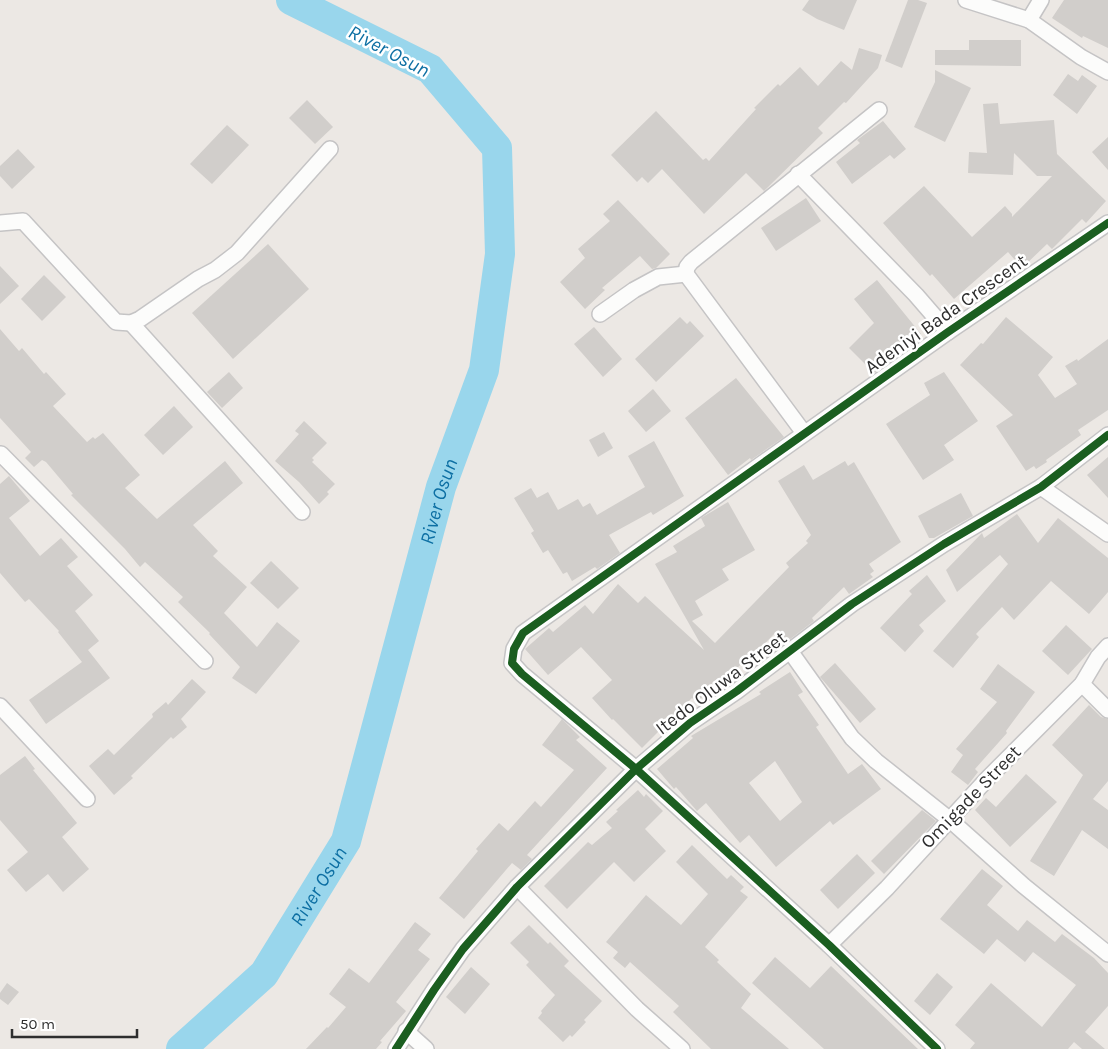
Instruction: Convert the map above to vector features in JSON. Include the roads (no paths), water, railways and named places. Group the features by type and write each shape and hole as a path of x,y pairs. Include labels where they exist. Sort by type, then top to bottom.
{"street":[{"path":"966,0 1029,20 1081,57 1108,72"},
{"path":"1029,20 1041,0"},
{"path":"804,433 686,274 687,267 798,174 879,110"},
{"path":"0,223 23,222 116,322 131,323 215,270 237,253 330,150"},
{"path":"798,174 916,295 948,332"},
{"name":"Adeniyi Bada Crescent","path":"636,769 540,691 512,663 514,649 523,633 948,332 1108,223"},
{"path":"600,314 634,290 658,277 686,274"},
{"path":"131,323 302,512"},
{"name":"Itedo Oluwa Street","path":"396,1049 406,1031 463,949 517,888 636,769 690,723 852,604 944,544 1041,487 1108,435"},
{"path":"0,454 206,661"},
{"path":"1041,487 1108,534"},
{"name":"Omigade Street","path":"829,945 887,888 988,778 1082,684 1098,657 1108,646"},
{"path":"790,651 852,738 876,761 949,819 1024,886 1108,954"},
{"path":"1082,684 1108,710"},
{"path":"0,706 87,799"},
{"path":"636,769 829,945 937,1049"},
{"path":"517,888 637,1009 682,1049"},
{"path":"406,1031 426,1049"}],"waterway":[{"name":"River Osun","path":"181,1049 264,974 346,841 441,487 484,370 500,254 497,148 430,69 291,0"}]}
